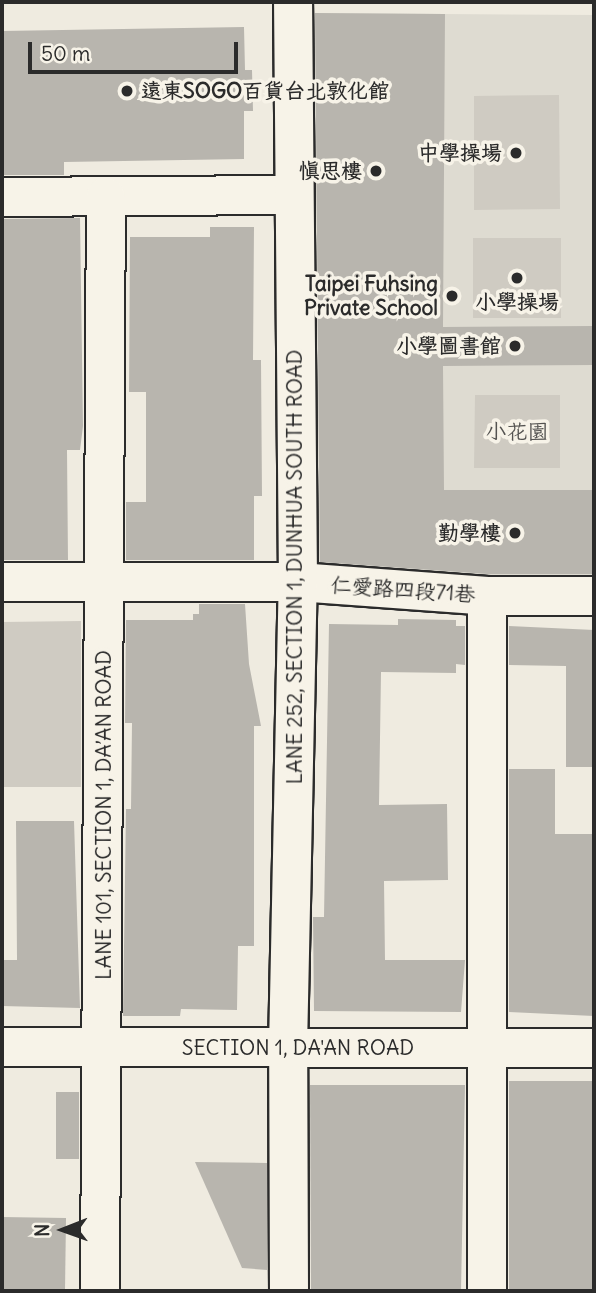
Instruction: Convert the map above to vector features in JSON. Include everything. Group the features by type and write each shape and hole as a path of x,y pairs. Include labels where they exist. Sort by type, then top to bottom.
{"street":[{"name":"LANE 252, SECTION 1, DUNHUA SOUTH ROAD","path":"289,1291 288,1048 298,582 293,2"},
{"path":"2,197 294,195"},
{"name":"LANE 101, SECTION 1, DA’AN ROAD","path":"100,1291 104,1047 106,197"},
{"name":"仁愛路四段71巷","path":"2,582 298,582 487,596 594,597"},
{"path":"487,596 487,1291"},
{"name":"SECTION 1, DA'AN ROAD","path":"2,1047 594,1048"}],"shaded area":[{"name":"Taipei Fuhsing Private School","path":"310,13 594,15 594,577 308,577"}],"green space":[{"name":"中學操場","path":"559,95 560,209 474,210 474,96"},
{"name":"小學操場","path":"473,238 561,238 561,318 473,318"},
{"name":"小花園","path":"475,395 560,395 560,468 474,468"},
{"path":"81,621 81,787 2,787 2,622"}],"building":[{"name":"慎思樓","path":"315,13 445,14 443,327 594,326 594,365 443,366 444,490 594,490 594,574 488,574 320,562"},
{"name":"遠東SOGO百貨台北敦化館","path":"244,27 245,70 252,70 253,111 244,111 244,159 64,162 64,175 2,175 2,31"},
{"path":"80,218 83,426 80,450 67,450 68,560 2,560 2,219"},
{"path":"210,227 254,227 253,360 261,360 262,496 254,496 254,560 126,560 126,502 146,502 146,392 129,392 130,237 210,237"},
{"path":"199,604 245,604 249,664 261,726 254,726 254,946 238,946 237,1010 181,1009 180,1016 123,1016 126,809 131,809 132,723 125,723 126,620 193,620 193,614 199,614"},
{"path":"398,619 456,620 456,626 465,626 465,665 456,664 456,673 381,672 379,805 447,804 448,880 384,881 385,960 465,960 461,1012 314,1011 313,917 324,917 329,624 398,625"},
{"path":"509,626 594,630 594,767 566,767 566,666 509,665"},
{"path":"509,769 555,769 555,834 594,834 594,1016 509,1012"},
{"path":"16,821 74,821 80,1008 2,1006 2,960 17,960"},
{"path":"509,1081 594,1081 594,1291 509,1291"},
{"path":"310,1085 465,1085 461,1291 311,1291"},
{"path":"56,1092 79,1092 79,1159 56,1159"},
{"path":"195,1162 267,1163 267,1270 242,1268"},
{"path":"2,1217 66,1218 65,1291 2,1291"}],"place":[{"name":"遠東SOGO百貨台北敦化館","path":"127,91"},
{"name":"中學操場","path":"516,153"},
{"name":"慎思樓","path":"376,171"},
{"name":"小學操場","path":"517,278"},
{"name":"Taipei Fuhsing Private School","path":"452,296"},
{"name":"小學圖書館","path":"515,346"},
{"name":"勤學樓","path":"515,533"}]}
